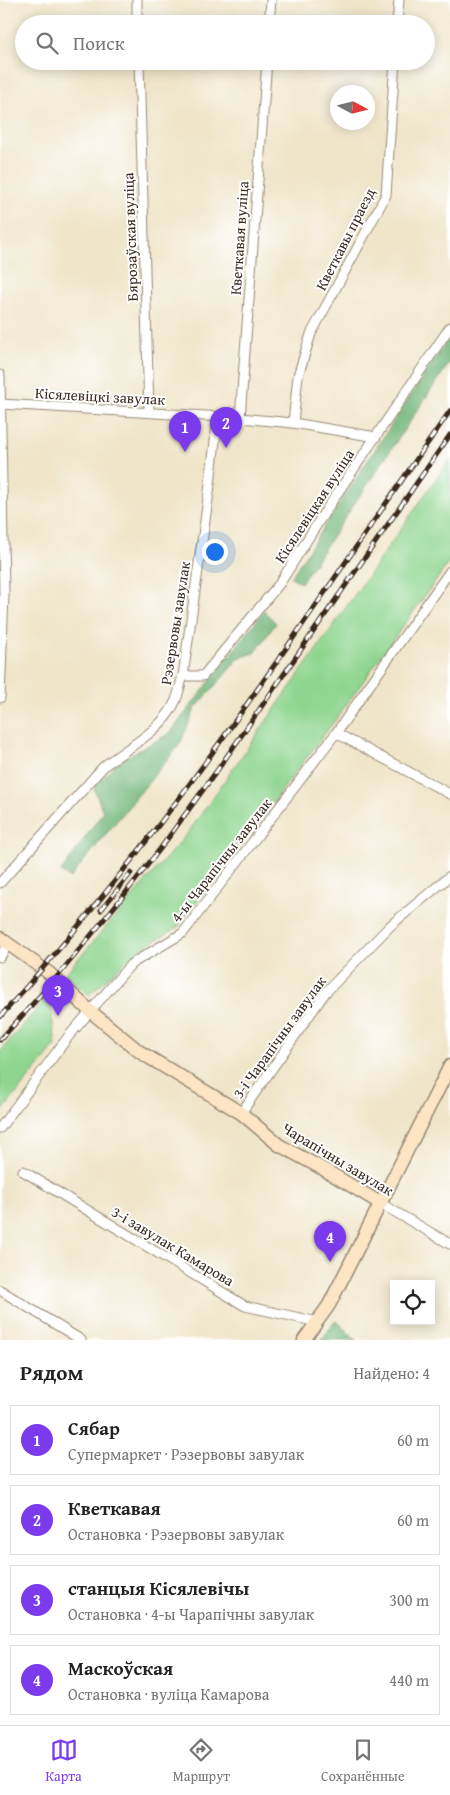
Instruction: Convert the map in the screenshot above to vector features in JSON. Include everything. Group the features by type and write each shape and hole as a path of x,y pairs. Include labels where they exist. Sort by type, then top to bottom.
{"street":[{"path":"137,0 138,15"},
{"path":"270,15 271,0"},
{"path":"398,15 399,0"},
{"name":"Бярозаўская вуліца","path":"139,70 149,412"},
{"name":"Кветкавая вуліца","path":"240,418 266,70"},
{"name":"Кветкавы праезд","path":"293,423 298,376 311,334 386,195 394,70"},
{"name":"Кісялевіцкая вуліца","path":"182,676 203,676 280,583 450,327"},
{"path":"0,375 4,594 0,698"},
{"name":"Кісялевіцкі завулак","path":"1,404 218,416 293,423 376,436"},
{"name":"Рэзервовы завулак","path":"0,882 104,766 161,724 175,702 182,676 209,492 218,416"},
{"name":"4-ы Чарапічны завулак","path":"0,1128 68,1037 131,964 183,932 336,733 450,571"},
{"path":"336,733 450,794"},
{"name":"3-і Чарапічны завулак","path":"241,1113 324,993 391,925 450,876"},
{"path":"0,957 4,941"},
{"name":"Чарапічны завулак","path":"4,941 56,978 90,1011 140,1052 241,1113 279,1145 326,1170 450,1244"},
{"path":"304,1340 329,1305 450,1066"},
{"name":"3-і завулак Камарова","path":"23,1172 245,1306 318,1322"},
{"path":"0,1290 81,1340"}],"green space":[{"path":"450,336 450,362 301,583 291,577"},
{"path":"450,459 450,561 333,723 178,927 136,952 89,995 65,974 188,833"},
{"path":"264,611 276,623 255,653 239,658 195,709 180,744 70,878 61,872 103,812 94,788 117,762 170,733"},
{"path":"49,995 56,1045 0,1114 0,1052"},
{"path":"336,1320 356,1340 321,1340"}],"railway":[{"path":"0,1017 106,893 181,796 267,676 450,411"},
{"path":"0,1040 56,978 160,849 216,772 450,435"},
{"path":"101,910 131,873"}],"place":[{"name":"Кветкавая","path":"226,448"},
{"name":"Сябар","path":"185,452"},
{"name":"станцыя Кісялевічы","path":"58,1016"},
{"name":"Маскоўская","path":"330,1262"}]}
